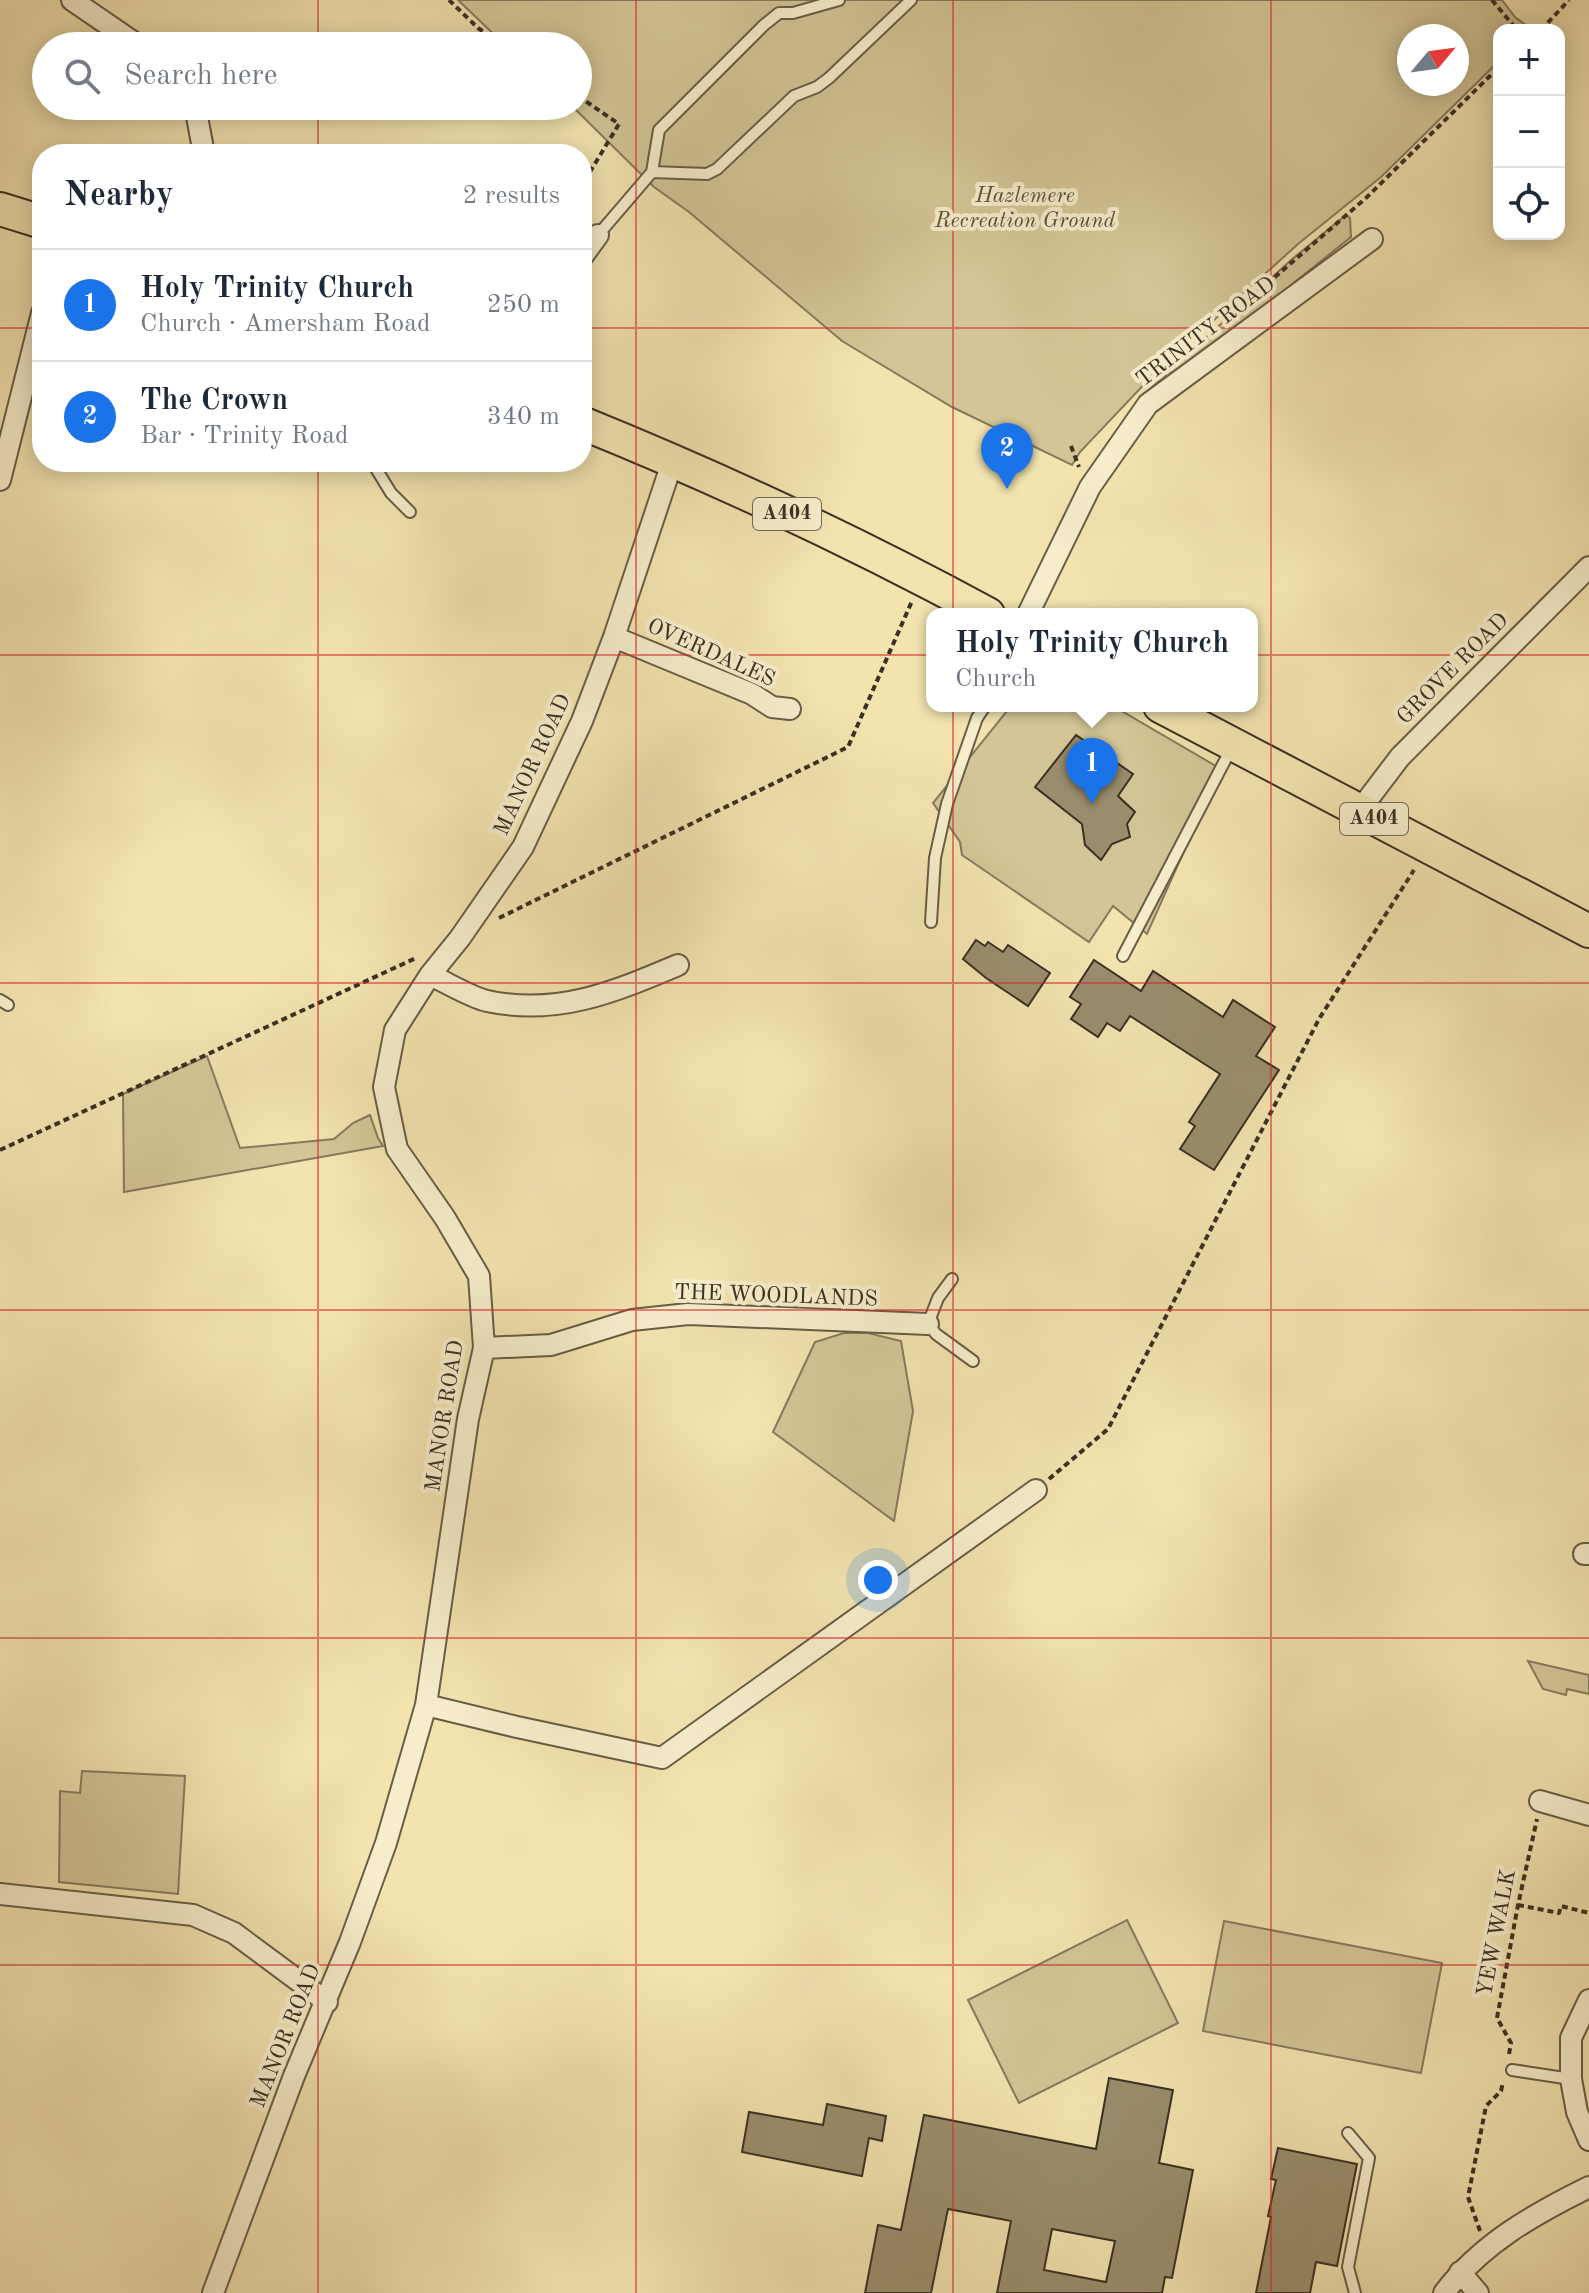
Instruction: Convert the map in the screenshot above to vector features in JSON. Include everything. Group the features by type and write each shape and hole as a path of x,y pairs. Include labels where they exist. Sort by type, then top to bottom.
{"main road":[{"path":"0,209 32,219"},
{"name":"A404","path":"592,427 673,460 924,579 977,608"},
{"name":"A404","path":"1171,712 1589,931"}],"street":[{"path":"72,0 119,32"},
{"path":"198,120 202,144"},
{"path":"592,243 598,235"},
{"name":"TRINITY ROAD","path":"1031,608 1085,478 1148,404 1372,239"},
{"path":"0,480 32,353"},
{"name":"MANOR ROAD","path":"213,2293 386,1843 426,1705 468,1419 484,1348 479,1276 445,1218 397,1149 384,1087 395,1030 430,975 460,938 523,847 582,721 614,637 673,460"},
{"name":"GROVE ROAD","path":"1359,811 1400,757 1589,567"},
{"name":"OVERDALES","path":"614,637 752,694 772,707 790,709"},
{"path":"430,975 485,1000 546,1007 608,994 678,965"},
{"name":"THE WOODLANDS","path":"484,1348 551,1345 632,1320 688,1314 928,1324"},
{"path":"426,1705 662,1758 1036,1490"},
{"path":"1540,1801 1589,1815"},
{"path":"0,1894 193,1915 234,1933 327,2002"},
{"path":"1589,2000 1571,2038 1571,2079 1577,2112 1589,2140"},
{"path":"1444,2293 1460,2272 1487,2248 1537,2212 1589,2187"},
{"path":"1460,2272 1478,2293"}],"lane":[{"path":"598,235 652,172 659,130 764,25 779,13 793,13 839,0"},
{"path":"652,172 707,174 717,169 794,96 817,87 829,78 911,0"},
{"path":"378,472 391,493 410,512"},
{"path":"931,922 935,858 947,804 981,712"},
{"path":"1123,956 1233,745"},
{"path":"952,1279 938,1298 928,1324 936,1334 973,1361"},
{"path":"1512,2070 1571,2079"},
{"path":"1348,2133 1369,2158 1348,2267 1355,2293"}],"path":[{"path":"449,0 484,32"},
{"path":"1492,0 1512,24"},
{"path":"1547,24 1569,0"},
{"path":"1237,310 1366,198 1493,73"},
{"path":"592,106 619,124 592,169"},
{"path":"1071,446 1085,478"},
{"path":"1084,458 1085,478"},
{"path":"1036,1490 1108,1429 1319,1019 1428,847"},
{"name":"YEW WALK","path":"1509,2056 1511,2043 1497,2018 1540,1801"},
{"path":"1518,1905 1559,1913 1561,1906 1589,1913"},
{"path":"1487,2248 1468,2197 1486,2106 1501,2091 1503,2080"}],"green space":[{"name":"Hazlemere Recreation Ground","path":"458,0 1502,0 1524,24 1493,24 1493,67 1469,90 1469,24 1397,24 1397,96 1463,96 1381,177 1298,244 1151,377 1080,452 1072,465 952,407 842,341 689,212 654,187 586,120 592,120 592,32 491,32"},
{"path":"1346,215 1350,218 1351,237 1144,403 1139,399 1291,260"},
{"path":"1006,712 1123,712 1221,769 1147,934 1113,906 1089,942 962,855 960,842 933,803"},
{"path":"207,1056 240,1148 334,1139 353,1123 370,1115 383,1146 124,1192 123,1094"},
{"path":"844,1333 868,1333 901,1341 913,1411 894,1521 773,1432 815,1342"},
{"path":"1528,1661 1589,1675 1589,1694 1567,1689 1566,1695 1543,1689"},
{"path":"82,1771 185,1776 178,1894 59,1882 60,1791 80,1793"},
{"path":"1127,1920 1178,2023 1019,2103 968,2000"},
{"path":"1224,1921 1442,1963 1421,2073 1203,2031"}],"building":[{"path":"1076,735 1133,774 1118,796 1135,812 1127,824 1130,837 1112,844 1101,860 1085,845 1082,824 1035,787"},
{"path":"976,940 985,946 988,942 1003,952 1008,945 1050,973 1028,1006 963,959"},
{"path":"1094,960 1141,991 1153,971 1223,1017 1233,1000 1275,1027 1256,1056 1279,1070 1214,1170 1180,1149 1195,1126 1189,1122 1220,1074 1130,1016 1120,1031 1107,1023 1098,1037 1071,1019 1081,1004 1070,997"},
{"path":"1109,2078 1173,2090 1159,2163 1193,2170 1172,2278 1165,2277 1162,2293 997,2293 1011,2221 948,2209 931,2293 865,2293 878,2225 901,2230 924,2115 1096,2149","holes":["1052,2229 1115,2241 1106,2282 1044,2270"]},
{"path":"827,2104 886,2116 882,2141 869,2138 862,2176 742,2152 749,2112 823,2125"},
{"path":"1278,2148 1357,2164 1337,2266 1316,2262 1310,2293 1256,2293 1271,2217 1268,2216 1276,2180 1271,2179"}],"place":[{"name":"The Crown","path":"1007,489"},
{"name":"Holy Trinity Church","path":"1092,804"}]}
